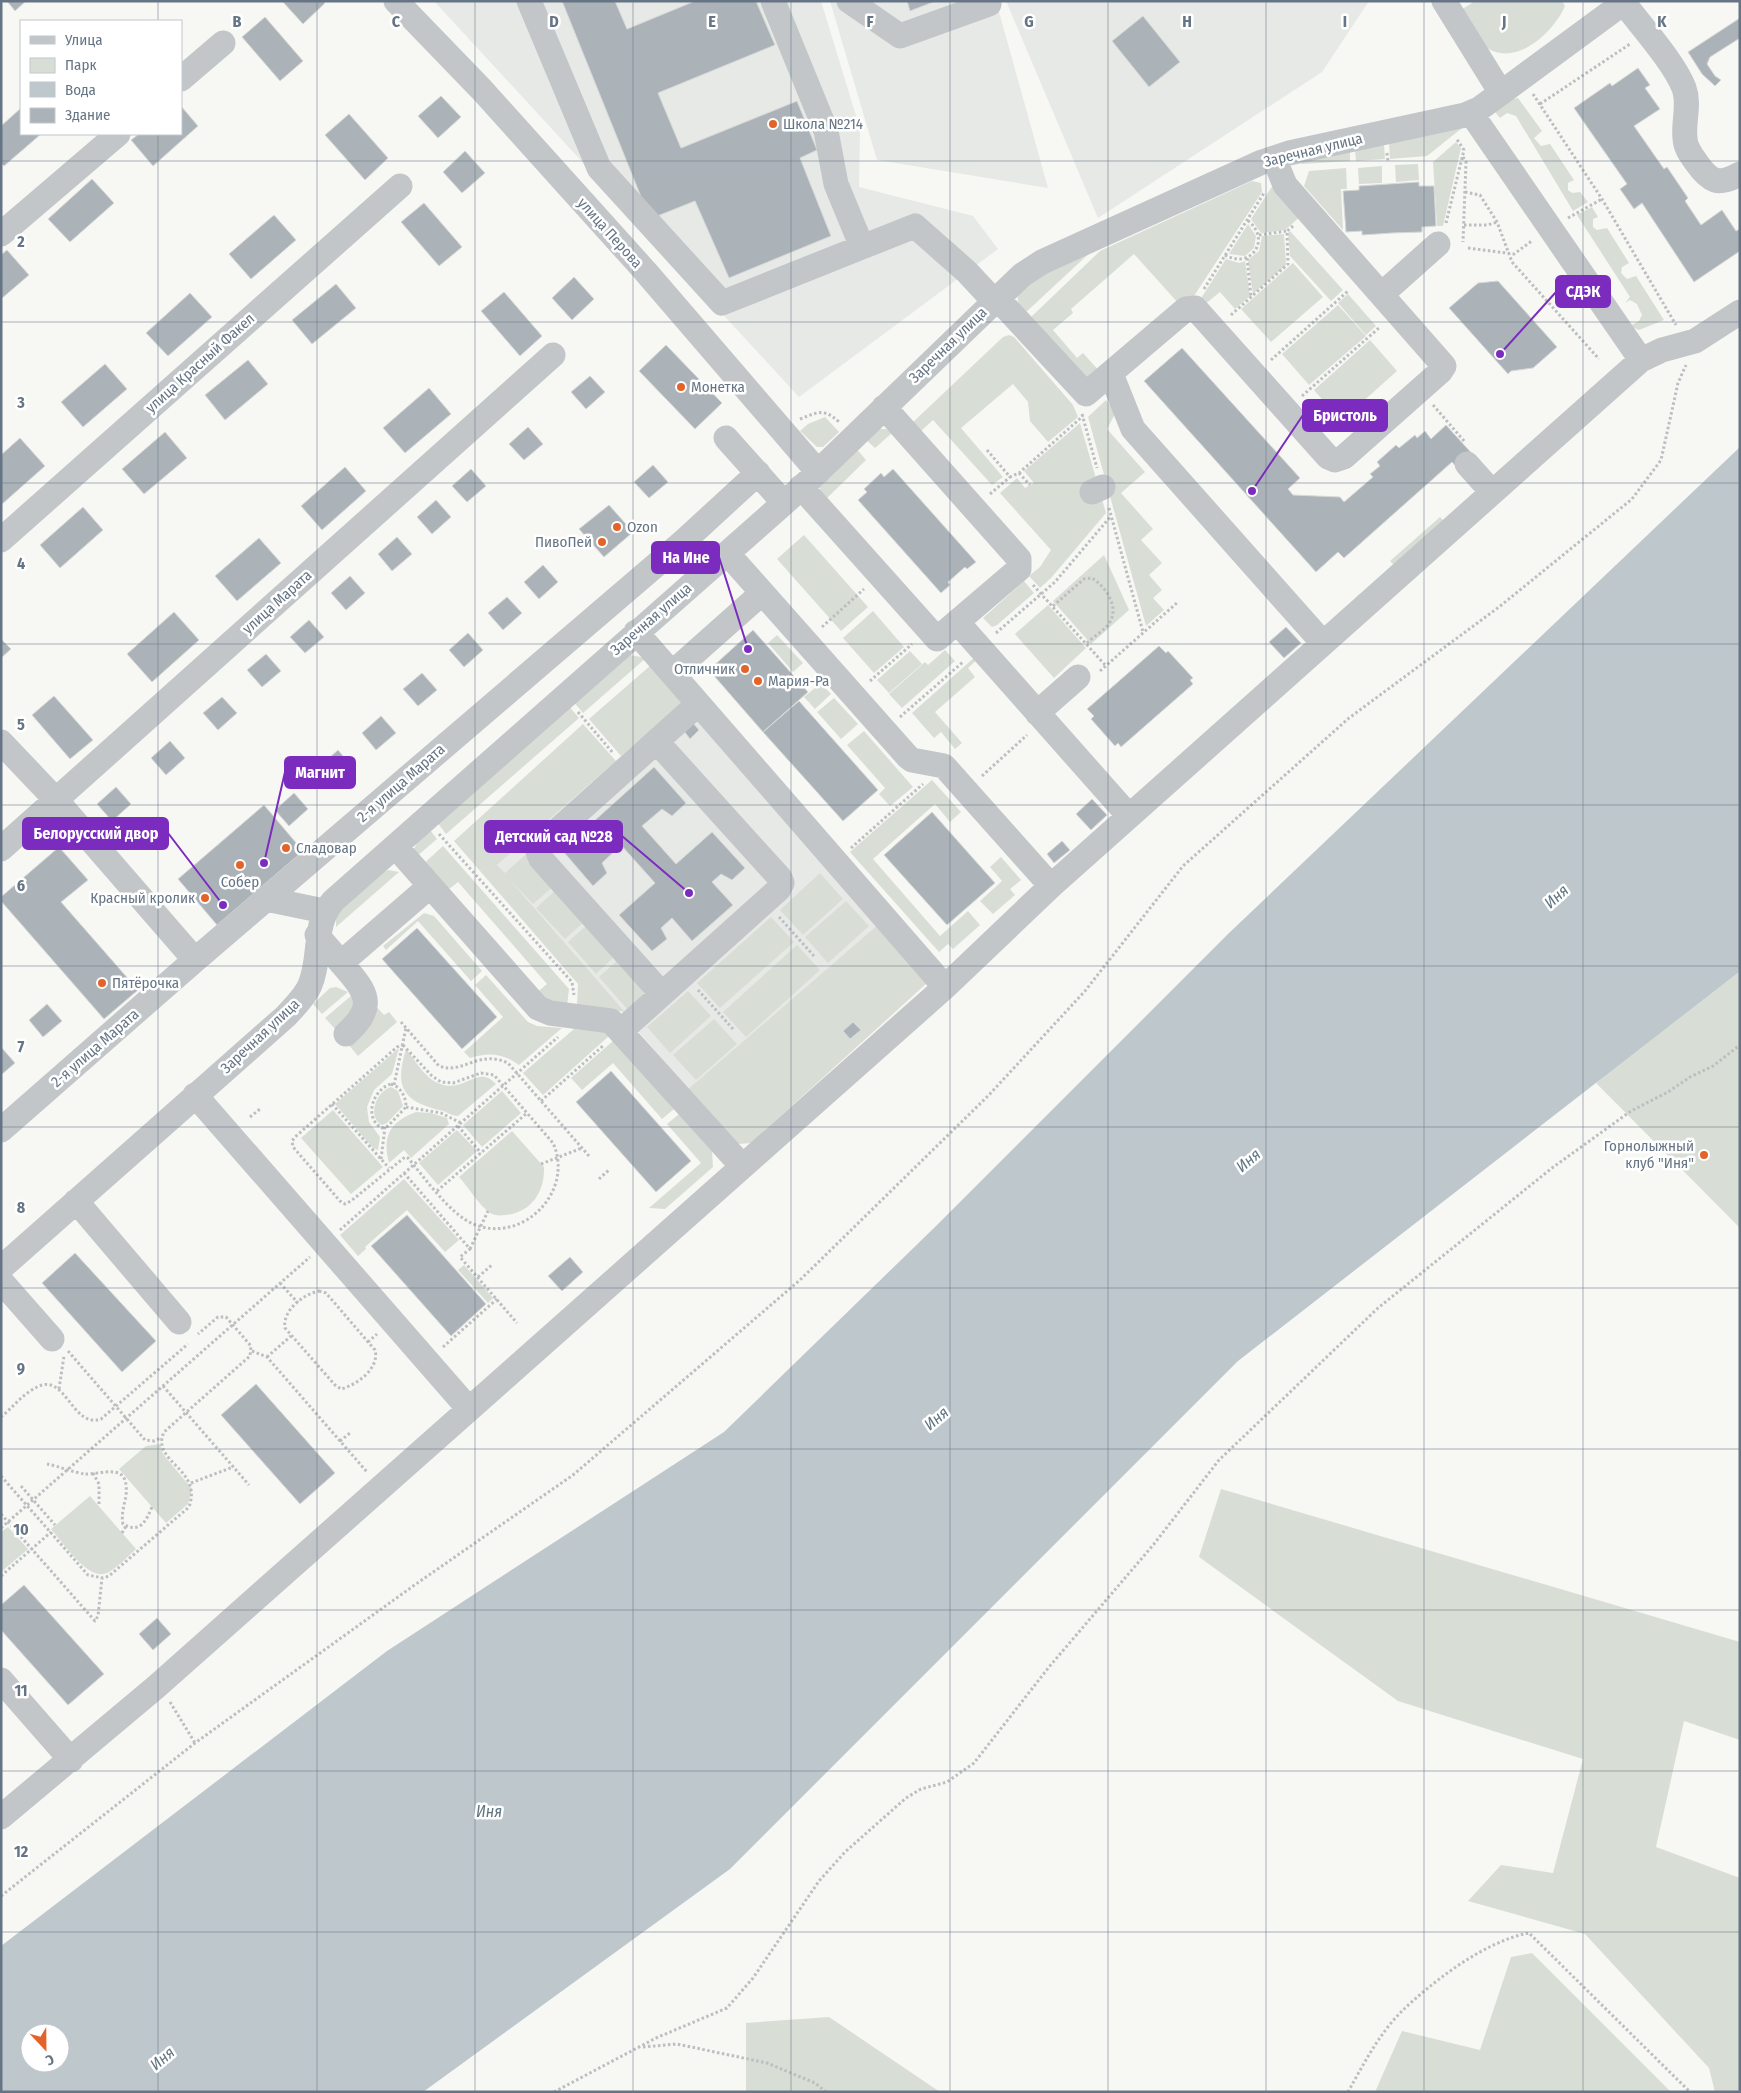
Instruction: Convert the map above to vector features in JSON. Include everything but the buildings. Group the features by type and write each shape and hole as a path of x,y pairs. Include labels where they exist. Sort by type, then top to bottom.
{"street":[{"path":"529,1 599,168 722,302 915,226 996,300 1084,405 1111,374 1186,309 1195,308 1328,457 1335,460 1344,457 1444,366 1285,185 1274,158"},
{"path":"772,1 826,131 836,184 862,247"},
{"path":"849,1 900,36 989,4 988,1"},
{"path":"1444,1 1501,93"},
{"name":"улица Перова","path":"396,2 482,90 645,272 801,487"},
{"path":"1618,4 1647,33 1677,74 1684,88 1687,101 1684,140 1689,152 1704,175 1715,181 1728,181 1740,174"},
{"name":"Заречная улица","path":"1,1268 300,1000 310,986 317,935 324,911 333,900 396,847 801,487 1022,274 1042,262 1274,158 1471,113 1501,93 1618,4"},
{"path":"182,78 223,43"},
{"path":"1471,113 1641,360"},
{"path":"1,234 117,135"},
{"name":"улица Красный Факел","path":"1,540 400,186"},
{"path":"1390,303 1442,234"},
{"path":"1,1817 156,1687 945,987 1051,886 1641,360 1662,350 1691,343 1740,312"},
{"name":"улица Марата","path":"1,849 553,355"},
{"path":"1111,374 1133,429 1323,643"},
{"path":"726,438 758,473 801,487 937,639 958,623 1018,569 1019,559 884,407"},
{"path":"1469,456 1492,492"},
{"name":"2-я улица Марата","path":"1,1130 195,960 684,541 758,473"},
{"path":"684,541 707,570"},
{"path":"727,553 912,760 944,766 1051,886"},
{"path":"672,673 762,593"},
{"path":"958,623 1129,816"},
{"path":"636,632 945,987"},
{"path":"1037,712 1078,677"},
{"path":"662,994 541,859 538,852 540,846 698,704"},
{"path":"1,742 56,800 195,960"},
{"path":"622,1030 779,889 782,883 780,878 656,742"},
{"path":"396,847 544,1012 611,1021 622,1030 742,1166"},
{"path":"342,963 430,886"},
{"path":"266,899 324,911"},
{"path":"317,935 362,987 366,999 365,1010 360,1021 346,1034"},
{"path":"195,1096 469,1409"},
{"path":"76,1201 180,1322"},
{"path":"1,1281 52,1339"},
{"path":"1,1680 71,1760"}],"path":[{"path":"1540,104 1647,33"},
{"path":"1,1896 195,1743 416,1584 574,1475 800,1280 988,1096 1078,998 1183,866 1349,718 1499,607 1632,499 1661,460 1678,383 1691,343 1602,199 1530,90"},
{"path":"1442,234 1464,150 1455,137"},
{"path":"1462,157 1466,162 1463,242"},
{"path":"1195,308 1198,298 1268,188"},
{"path":"1465,192 1480,195 1497,222 1512,262 1598,359"},
{"path":"1259,235 1287,231 1309,212"},
{"path":"1225,255 1239,260 1246,258 1256,250 1259,235 1253,224 1248,220"},
{"path":"1464,225 1488,225 1497,222"},
{"path":"1215,330 1288,264 1287,231"},
{"path":"1246,258 1251,297"},
{"path":"1254,374 1365,275"},
{"path":"1286,410 1390,303"},
{"path":"1419,390 1469,456"},
{"path":"994,491 1019,472 1084,405"},
{"path":"1084,405 1098,490 1111,516 1143,632"},
{"path":"795,423 800,419 823,412 830,413 844,427"},
{"path":"987,450 1010,477"},
{"path":"1019,472 1030,485"},
{"path":"884,730 1055,582 1111,516"},
{"path":"1018,569 1042,593 1106,666"},
{"path":"806,641 880,576"},
{"path":"1053,606 1084,579 1092,578 1099,582 1109,595 1113,606 1112,616 1108,625 1086,643"},
{"path":"854,696 928,630"},
{"path":"564,696 619,759"},
{"path":"836,861 944,766"},
{"path":"426,820 572,982 573,998"},
{"path":"765,901 814,956"},
{"path":"684,974 733,1029"},
{"path":"401,1022 439,1066 447,1069 486,1058 498,1059 508,1063 589,1156"},
{"path":"394,1085 406,1028"},
{"path":"541,1101 622,1030"},
{"path":"336,1234 564,1031"},
{"path":"403,1045 432,1076 441,1082 454,1083 481,1073 494,1075 553,1142 558,1158 558,1178 543,1208 530,1219 512,1226 492,1228 481,1226 459,1216 414,1164 405,1157 389,1168 352,1201 345,1204 340,1201 293,1147 292,1141 397,1047 403,1045"},
{"path":"554,2092 656,2038 727,2008 753,1978 819,1881 845,1852 906,1798 921,1789 947,1782 974,1763 1049,1667 1154,1544 1219,1460 1378,1308 1552,1168 1631,1111 1713,1066 1740,1046"},
{"path":"381,1159 385,1127 402,1113 406,1107 406,1100 400,1090 394,1085 386,1086 379,1091 372,1109 376,1125 385,1127"},
{"path":"332,1104 389,1168"},
{"path":"406,1107 441,1113 459,1124 481,1153"},
{"path":"250,1117 260,1109"},
{"path":"437,1191 527,1113"},
{"path":"541,1164 582,1148"},
{"path":"599,1179 610,1169"},
{"path":"404,1173 470,1249"},
{"path":"488,1210 470,1249 460,1257 517,1323"},
{"path":"1,1528 310,1256"},
{"path":"478,1277 493,1264"},
{"path":"280,1283 298,1303"},
{"path":"319,1291 326,1293 375,1350 377,1358 374,1366 350,1387 341,1389 334,1385 291,1336 285,1328 283,1320 286,1314 310,1292 319,1291"},
{"path":"438,1351 497,1300"},
{"path":"1,1417 36,1387 44,1384 52,1385 59,1390 83,1418 88,1420 101,1419 116,1406 218,1317 226,1318 251,1346 250,1356 164,1432 161,1438 154,1441 145,1440 116,1406 66,1348 59,1390"},
{"path":"267,1357 291,1336"},
{"path":"252,1351 267,1357 381,1488"},
{"path":"163,1386 249,1485"},
{"path":"340,1441 350,1433"},
{"path":"1,1476 88,1575 102,1578 109,1576 189,1507 193,1491 190,1483 165,1454 161,1438"},
{"path":"48,1464 70,1468 83,1474 106,1470 123,1475 126,1490 121,1516 123,1524 126,1526 136,1529 144,1524 152,1507"},
{"path":"190,1483 233,1467"},
{"path":"93,1473 99,1484 99,1506"},
{"path":"21,1486 55,1525"},
{"path":"1,1514 94,1621 98,1616 102,1578"},
{"path":"122,1533 126,1526"},
{"path":"1,1576 51,1532"},
{"path":"156,1687 176,1709 195,1743"},
{"path":"1348,2092 1364,2062 1401,2013 1465,1960 1509,1936 1529,1933 1690,2092"},
{"path":"642,2047 677,2044 766,2063 815,2083 826,2092"}],"shaded area":[{"path":"434,1 821,1 860,129 859,187 973,216 998,249 799,397"},
{"path":"830,1 996,1 1048,188 877,160"},
{"path":"1006,1 1369,1 1322,72 1098,218"},
{"path":"684,702 881,922 688,1089 637,1030 625,1012 497,865"}],"green space":[{"path":"1475,1 1562,1 1565,6 1551,28 1530,46 1506,53 1494,51 1482,44 1473,33 1461,10"},
{"path":"1518,98 1542,131 1534,138 1541,146 1550,144 1574,180 1568,183 1568,190 1572,193 1580,192 1588,202 1573,211 1516,116 1507,113 1500,118 1495,112 1513,99"},
{"path":"1462,128 1427,156 1390,159 1389,143"},
{"path":"1456,142 1461,148 1443,226 1437,226 1433,162"},
{"path":"1384,144 1385,159 1356,161 1355,150"},
{"path":"1350,151 1350,161 1302,164 1302,161"},
{"path":"1418,164 1419,180 1396,182 1395,165"},
{"path":"1382,166 1382,183 1359,184 1358,168"},
{"path":"1346,168 1347,189 1341,189 1343,230 1304,186 1309,171"},
{"path":"1252,181 1261,183 1262,192 1192,299 1179,304 1134,254 1071,309 1073,313 1053,330 1077,358 1083,353 1101,373 1087,385 1029,319 1100,251"},
{"path":"1273,185 1301,216 1285,230 1261,233 1251,219"},
{"path":"1592,207 1598,217 1593,219 1593,227 1597,230 1607,228 1629,263 1622,267 1621,273 1627,279 1636,276 1664,320 1639,330 1630,326 1639,321 1642,315 1637,304 1630,300 1625,303 1630,297 1577,215"},
{"path":"1248,224 1256,236 1254,248 1245,256 1229,254"},
{"path":"1290,231 1343,290 1331,301 1290,256 1288,233"},
{"path":"1284,234 1286,265 1253,294 1248,260 1259,251 1262,236"},
{"path":"1095,248 1024,314 1018,296 1029,280 1051,267"},
{"path":"1226,259 1239,263 1245,261 1250,296 1235,309 1220,292 1204,305 1200,300"},
{"path":"1293,263 1323,297 1271,342 1241,309"},
{"path":"1348,294 1376,326 1366,335 1338,303"},
{"path":"1338,305 1366,336 1309,385 1282,354"},
{"path":"1009,335 1014,337 1073,405 1078,417 1048,442 1030,421 1028,402 1013,384 961,428 1003,477 992,485 933,420 919,433 911,424 1003,337"},
{"path":"1370,340 1397,371 1341,421 1314,390"},
{"path":"1106,400 1116,412 1107,429 1145,472 1121,493 1153,529 1141,540 1162,563 1149,575 1162,590 1153,598 1164,610 1146,626 1088,417"},
{"path":"825,417 839,432 823,447 817,447 800,431 808,424"},
{"path":"1080,423 1106,513 1051,578 1040,588 1029,576 1040,567 1051,550 1000,493 1017,478 1025,488 1034,483 1024,471"},
{"path":"877,429 886,429 892,433 875,448 864,438"},
{"path":"855,447 866,460 826,499 820,493 820,482"},
{"path":"1440,517 1448,526 1399,570 1390,561"},
{"path":"804,535 868,607 841,631 777,559"},
{"path":"1104,555 1129,610 1091,644 1053,601"},
{"path":"1024,581 1034,593 997,625 992,627 983,618"},
{"path":"1048,605 1086,648 1054,678 1015,634"},
{"path":"873,611 904,647 874,673 843,638"},
{"path":"777,635 803,663 793,672 768,643"},
{"path":"945,650 955,661 902,708 889,694 925,662 928,665"},
{"path":"910,651 922,664 889,693 877,680"},
{"path":"630,655 646,658 583,713 572,700"},
{"path":"976,656 979,658 968,668 975,677 935,712 962,743 955,749 941,732 934,738 912,713"},
{"path":"651,665 684,702 621,756 589,719"},
{"path":"821,683 831,694 815,709 804,697"},
{"path":"834,698 858,724 841,739 817,712"},
{"path":"568,705 579,718 446,834 437,822"},
{"path":"583,724 616,761 497,865 505,873 525,855 554,886 533,904 510,880 625,1012 577,1005 578,984 454,841"},
{"path":"864,731 913,787 890,806 879,794 885,788 847,745"},
{"path":"932,780 961,812 950,822 935,804 873,859 940,936 968,911 980,925 953,949 948,944 939,952 850,852"},
{"path":"430,830 437,839 416,857 414,849 417,843"},
{"path":"443,846 569,989 567,1006 556,1005 535,994 547,984 458,882 444,893 421,866"},
{"path":"1001,857 1021,880 1010,889 1015,895 993,914 980,901 1002,881 990,867"},
{"path":"388,870 399,872 336,927 336,914 381,873"},
{"path":"820,873 843,899 803,935 780,910"},
{"path":"557,889 585,921 565,939 536,908"},
{"path":"846,901 869,926 828,963 805,937"},
{"path":"424,913 434,916 482,971 471,981 418,921 386,950 383,946"},
{"path":"771,917 794,942 720,1008 697,983"},
{"path":"881,922 927,983 751,1143 738,1144 688,1089"},
{"path":"588,924 616,955 596,974 568,942"},
{"path":"797,945 820,970 746,1037 723,1012"},
{"path":"619,959 647,990 627,1009 599,977"},
{"name":"Горнолыжный клуб \"Иня\"","path":"1740,960 1740,1228 1596,1083"},
{"path":"486,975 528,1022 537,1026 562,1028 519,1065 501,1056 489,1054 470,1058 464,1052 503,1017 475,985"},
{"path":"336,987 348,992 322,1014 313,1004 330,988"},
{"path":"688,991 711,1016 670,1053 647,1027"},
{"path":"352,995 355,1005 336,1030 325,1018"},
{"path":"372,1002 384,1015 389,1012 397,1022 358,1056 348,1044"},
{"path":"714,1019 737,1044 696,1080 673,1055"},
{"path":"574,1029 604,1031 609,1036 543,1095 523,1073"},
{"path":"614,1040 674,1109 662,1119 613,1063 582,1090 571,1078"},
{"path":"399,1048 392,1074 374,1090 367,1107 369,1122 380,1137 378,1150 373,1148 335,1104"},
{"path":"406,1049 425,1073 438,1083 447,1086 455,1085 483,1077 489,1078 496,1084 458,1116 426,1106 416,1102 404,1090 401,1072"},
{"path":"391,1087 398,1091 403,1106 387,1123 382,1125 375,1116 375,1104 381,1093"},
{"path":"502,1091 521,1113 482,1147 463,1125"},
{"path":"333,1110 383,1167 351,1194 301,1138"},
{"path":"416,1112 431,1113 447,1118 449,1124 411,1158 404,1150 389,1163 387,1145 390,1131 400,1120"},
{"path":"679,1114 712,1151 713,1167 665,1209 649,1208 701,1163 667,1124"},
{"path":"457,1130 477,1151 438,1185 419,1163"},
{"path":"512,1131 544,1167 544,1176 539,1193 529,1206 514,1213 495,1215 482,1205 459,1177"},
{"path":"404,1179 459,1240 445,1252 407,1210 365,1247 366,1249 358,1256 340,1235"},
{"path":"464,1265 493,1298 488,1303 458,1270"},
{"path":"160,1444 163,1454 192,1489 188,1504 166,1523 119,1469 146,1446"},
{"path":"1221,1489 1740,1642 1740,1740 1684,1721 1656,1847 1740,1878 1740,2092 1715,2092 1709,2068 1585,1934 1468,1901 1501,1865 1553,1873 1583,1759 1398,1701 1199,1557"},
{"path":"90,1496 136,1549 113,1570 101,1574 93,1572 77,1560 51,1529"},
{"path":"8,1527 28,1549 1,1572 1,1532"},
{"path":"1532,1953 1671,2092 1375,2092 1402,2031 1480,2050 1511,1957"},
{"path":"829,2017 940,2092 746,2092 746,2023"}],"water":[{"name":"Иня","path":"1740,447 1740,971 1238,1361 730,1869 423,2092 1,2092 1,1946 387,1651 724,1432 935,1227 1228,934"}],"place":[{"name":"Школа №214","path":"773,124"},
{"name":"СДЭК","path":"1500,354"},
{"name":"Монетка","path":"681,387"},
{"name":"Бристоль","path":"1252,491"},
{"name":"Ozon","path":"617,527"},
{"name":"ПивоПей","path":"602,542"},
{"name":"На Ине","path":"748,649"},
{"name":"Отличник","path":"745,669"},
{"name":"Мария-Ра","path":"758,681"},
{"name":"Сладовар","path":"286,848"},
{"name":"Магнит","path":"264,863"},
{"name":"Собер","path":"240,865"},
{"name":"Детский сад №28","path":"689,893"},
{"name":"Красный кролик","path":"205,898"},
{"name":"Белорусский двор","path":"223,905"},
{"name":"Пятёрочка","path":"102,983"},
{"name":"Горнолыжный клуб \"Иня\"","path":"1704,1155"}]}
